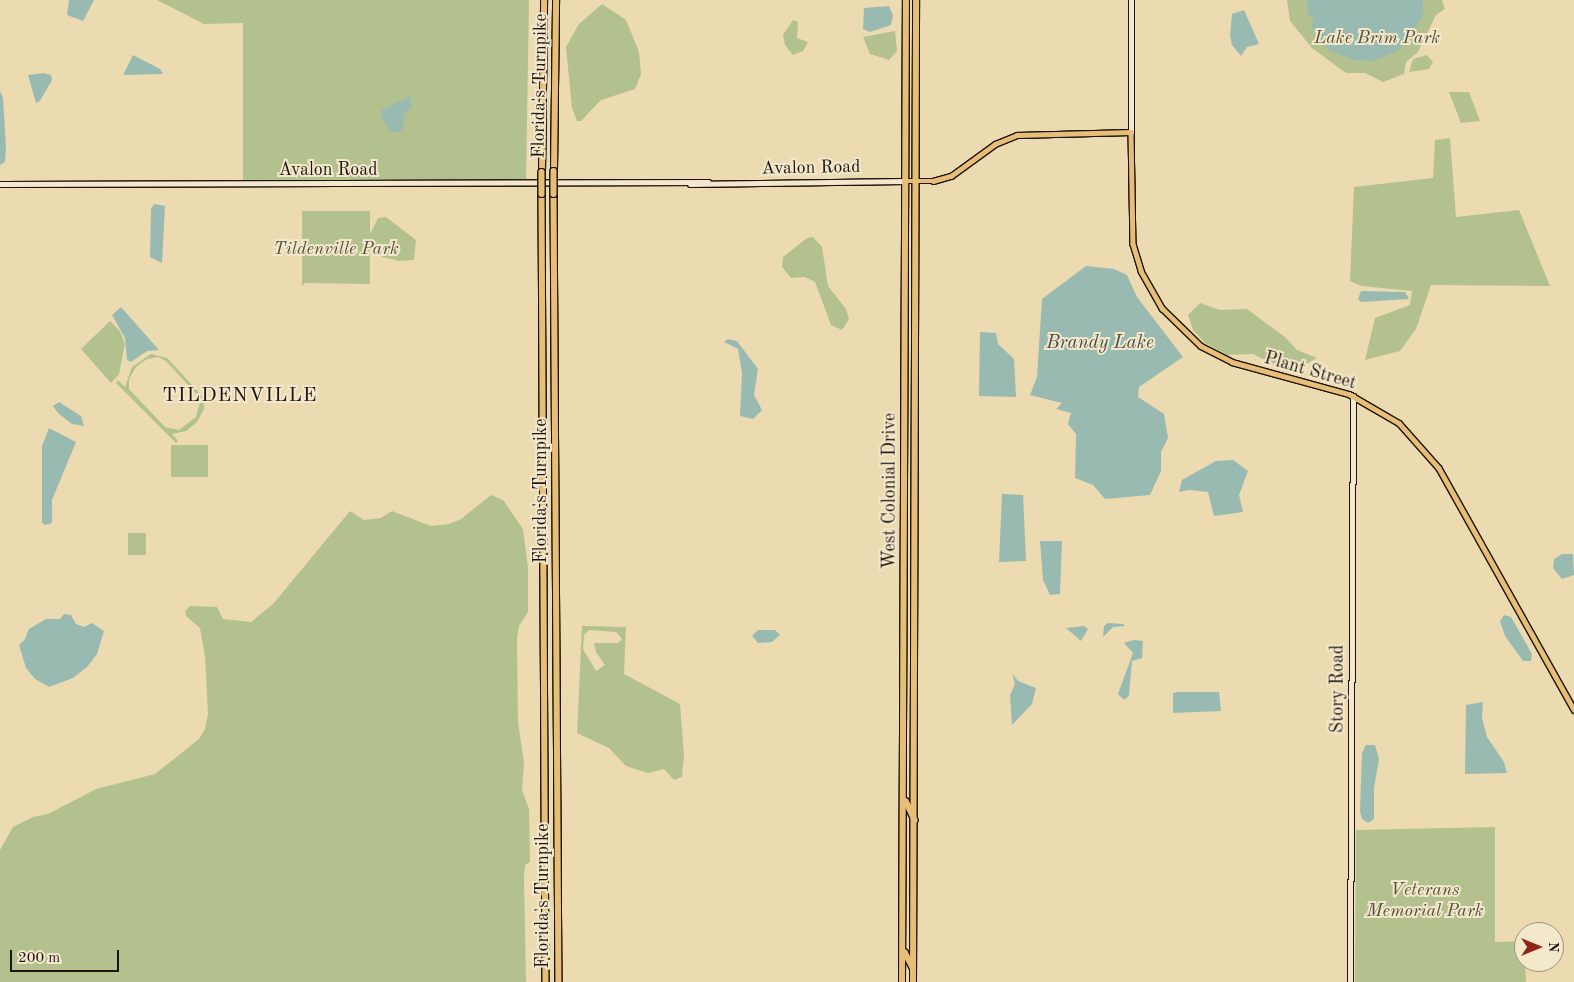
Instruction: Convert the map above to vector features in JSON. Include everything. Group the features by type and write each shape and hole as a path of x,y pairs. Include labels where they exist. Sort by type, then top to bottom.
{"highway":[{"name":"Florida's Turnpike","path":"544,0 542,194 546,982"},
{"name":"Florida's Turnpike","path":"556,0 554,194 559,982"},
{"name":"West Colonial Drive","path":"902,982 906,598 904,181 906,0"},
{"name":"West Colonial Drive","path":"913,982 916,608 916,0"},
{"path":"905,355 909,384 916,393"},
{"path":"906,390 912,395 916,410"},
{"path":"906,598 916,608"},
{"path":"905,631 912,637 915,670"},
{"path":"903,789 909,813 914,820"},
{"path":"904,818 910,826 914,847"},
{"path":"903,943 907,961 913,968"}],"main road":[{"path":"1131,0 1131,132"},
{"name":"Avalon Road","path":"0,184 915,181 951,176 995,144 1017,135 1131,132"},
{"name":"Plant Street","path":"1131,132 1133,244 1141,271 1162,308 1201,346 1232,362 1353,396 1399,423 1439,468 1574,710"},
{"name":"Story Road","path":"1350,982 1353,396"}],"green space":[{"path":"157,0 529,0 526,183 243,184 243,23 204,24"},
{"name":"Lake Brim Park","path":"1287,0 1442,0 1445,9 1436,15 1418,52 1406,62 1404,74 1383,82 1365,73 1346,73 1312,48 1290,21"},
{"path":"602,4 626,20 639,52 641,74 635,89 601,100 581,121 577,121 572,108 566,47 579,24"},
{"path":"793,20 798,22 797,38 808,42 803,51 793,55 785,45 783,35"},
{"path":"895,31 897,51 889,60 870,54 863,37"},
{"path":"1427,55 1433,62 1429,69 1409,72 1413,59"},
{"path":"1449,92 1469,92 1480,121 1461,123"},
{"path":"1450,138 1456,217 1519,210 1550,286 1431,285 1416,329 1400,351 1365,360 1375,318 1410,305 1412,291 1361,286 1350,281 1354,187 1433,178 1435,140"},
{"name":"Tildenville Park","path":"302,211 370,211 370,234 378,218 386,217 416,240 414,260 399,261 382,257 370,238 370,284 305,283 302,286"},
{"path":"813,237 822,247 828,286 846,309 849,319 842,330 831,325 815,282 805,277 791,278 782,267 783,257 807,238"},
{"path":"1200,303 1220,310 1247,309 1285,337 1297,350 1317,358 1299,368 1283,369 1253,354 1227,355 1205,343 1193,330 1188,315"},
{"path":"110,321 120,331 125,344 119,374 111,383 81,349"},
{"path":"151,354 167,358 204,398 204,409 197,422 186,431 172,434 178,441 176,443 116,383 118,380 125,387 132,367","holes":["158,357 166,361 201,399 196,417 179,430 165,427 129,389 129,379 136,367 147,359"]},
{"path":"171,445 208,445 208,477 171,477"},
{"path":"491,495 503,500 523,529 528,568 528,612 519,626 517,638 518,722 524,763 522,790 529,809 530,862 525,865 524,876 526,982 0,982 0,850 13,827 33,817 48,814 96,789 155,774 199,739 205,729 208,714 205,656 200,628 186,616 185,611 190,606 217,607 223,619 251,622 273,604 350,511 364,520 381,518 392,511 431,526 449,524 461,519"},
{"path":"128,533 146,533 146,555 128,555"},
{"path":"582,626 626,627 624,674 680,704 684,755 682,777 674,780 664,769 648,773 626,766 609,748 577,733","holes":["589,630 616,632 622,639 618,643 594,643 596,652 605,665 596,671 583,649 584,635"]},
{"name":"Veterans Memorial Park","path":"1495,827 1495,942 1514,941 1514,972 1526,972 1526,982 1355,982 1356,830"}],"water":[{"path":"69,0 94,0 83,21 67,15"},
{"name":"Lake Brim Park","path":"1307,0 1423,0 1422,18 1399,50 1374,61 1354,60 1331,51 1319,40 1311,26 1314,19 1308,13"},
{"path":"889,6 893,15 891,25 870,32 863,29 864,8"},
{"path":"1244,10 1259,44 1247,47 1241,56 1232,45 1230,35 1232,14"},
{"path":"133,55 160,69 163,74 123,75"},
{"path":"43,73 51,75 52,80 40,101 36,103 28,75"},
{"path":"0,91 3,98 6,147 5,162 0,165"},
{"path":"410,96 412,105 404,116 403,128 400,132 390,131 381,117 382,110"},
{"path":"154,204 165,206 162,263 150,257 151,209"},
{"name":"Brandy Lake","path":"1086,266 1114,269 1127,275 1137,297 1183,357 1139,387 1138,397 1164,414 1168,438 1161,452 1161,471 1150,495 1105,499 1093,485 1075,478 1076,434 1068,424 1071,413 1056,409 1062,403 1030,395 1037,377 1042,299"},
{"path":"1361,291 1405,292 1409,299 1361,302 1358,299"},
{"path":"121,307 159,350 147,351 131,362 127,360 125,338 112,315"},
{"path":"980,332 996,333 998,344 1014,359 1016,397 979,396"},
{"path":"728,339 737,341 758,369 754,395 762,410 753,419 740,416 742,373 738,349 724,342"},
{"path":"59,402 81,416 84,426 72,424 58,413 53,406"},
{"path":"49,428 76,442 52,500 52,523 45,525 42,523 42,446"},
{"path":"1233,460 1248,471 1239,495 1243,512 1214,516 1208,492 1189,490 1179,492 1182,480 1216,461"},
{"path":"1002,494 1023,495 1026,561 999,562"},
{"path":"1040,541 1062,541 1060,594 1050,595 1043,580"},
{"path":"1562,554 1573,554 1574,575 1562,579 1553,568 1554,559"},
{"path":"64,614 71,615 76,624 84,627 92,623 104,631 97,654 87,667 73,678 49,687 35,679 26,668 19,645 25,639 29,629 46,619 60,619"},
{"path":"1504,615 1511,617 1532,654 1531,661 1523,661 1505,636 1500,621"},
{"path":"1108,623 1123,624 1125,626 1113,627 1103,637 1104,626"},
{"path":"1084,626 1088,629 1081,641 1066,628"},
{"path":"758,630 775,630 780,635 772,642 758,643 752,636"},
{"path":"1134,640 1143,641 1142,658 1132,661 1129,696 1124,700 1118,694 1133,653 1124,643"},
{"path":"1012,673 1018,681 1036,688 1032,704 1012,725 1010,695 1015,684"},
{"path":"1219,692 1221,711 1173,713 1173,693"},
{"path":"1483,702 1482,718 1487,737 1504,762 1507,773 1465,774 1466,705"},
{"path":"1366,745 1375,745 1379,759 1374,788 1374,819 1368,823 1362,819 1360,811 1362,753"}],"district":[{"name":"TILDENVILLE","path":"240,396"}]}
